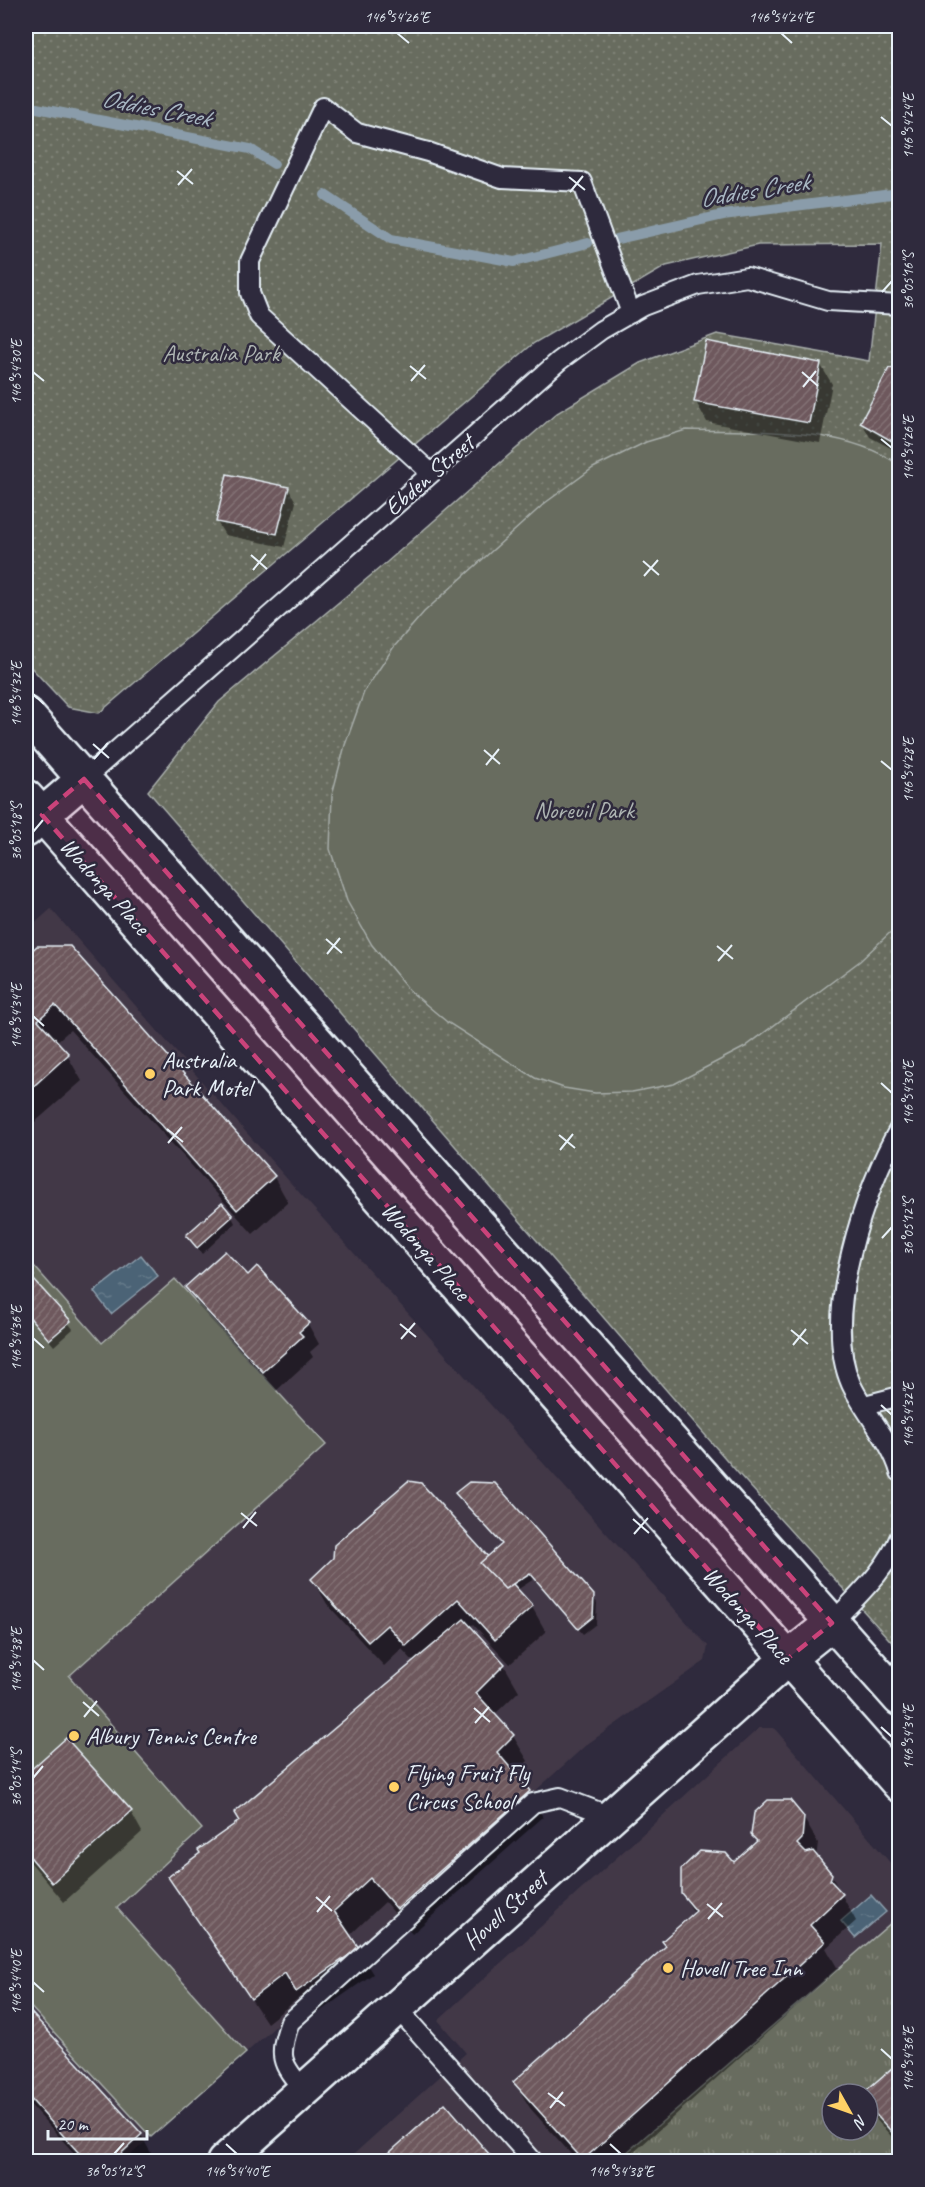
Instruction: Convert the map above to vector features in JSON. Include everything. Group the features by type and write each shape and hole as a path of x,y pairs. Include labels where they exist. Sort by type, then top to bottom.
{"main road":[{"path":"26,714 900,1699"},
{"name":"Ebden Street","path":"31,814 84,779"},
{"name":"Wodonga Place","path":"31,814 900,1785"},
{"name":"Hovell Street","path":"224,2162 787,1659 832,1623"}],"lane":[{"path":"431,473 259,316 250,293 250,261 323,108 357,133 428,152 502,178 582,182 631,313"},
{"name":"Ebden Street","path":"84,779 559,361 601,330 631,313 698,285 747,277 828,301 900,305"},
{"path":"900,1127 880,1161 854,1239 842,1319 843,1360 852,1385 900,1472"},
{"path":"865,1405 900,1396"},
{"path":"832,1623 890,1556 900,1536"},
{"path":"304,2090 287,2071 281,2056 290,2022 533,1803 560,1797 610,1816"},
{"path":"396,2007 534,2162"}],"highlighted area":[{"path":"84,779 832,1623 787,1659 42,815"}],"shaded area":[{"path":"51,909 288,1180 708,1646 705,1661 586,1745 246,2053 117,1907 202,1830 69,1676 326,1445 102,1343 26,1257 26,931"},
{"name":"Hovell Tree Inn","path":"759,1728 774,1728 899,1873 899,1916 617,2161 345,2162 466,2053 438,2020"},
{"path":"26,2002 151,2137 124,2161 26,2161"}],"green space":[{"name":"Noreuil Park","path":"26,26 899,26 899,1650 738,1473 148,791 219,702 387,562 557,413 640,363 717,334 869,361 882,244 758,245 666,266 534,343 99,713 68,707 26,662"},
{"path":"686,430 768,431 824,437 876,452 899,465 899,924 860,961 745,1047 674,1084 632,1092 595,1093 564,1088 535,1078 447,1022 410,991 372,945 347,901 330,849 332,795 345,745 364,692 393,648 424,612 545,503 593,468 646,442"},
{"name":"Albury Tennis Centre","path":"26,1257 102,1343 175,1279 326,1445 69,1676 202,1829 117,1908 246,2053 151,2137 26,2002"},
{"path":"899,1916 899,2161 617,2161"}],"water":[{"path":"141,1255 158,1276 111,1314 94,1292"},
{"path":"871,1895 886,1912 855,1938 841,1921"}],"building":[{"path":"706,341 821,363 809,423 694,402"},
{"path":"889,368 900,369 899,445 860,423"},
{"path":"227,474 289,487 277,534 216,522"},
{"name":"Australia Park Motel","path":"37,946 70,946 275,1176 237,1210 55,1005 38,1020 69,1054 26,1093 26,956"},
{"path":"222,1203 233,1216 197,1248 186,1235"},
{"path":"225,1251 248,1275 257,1266 309,1323 299,1332 303,1336 263,1372 185,1287"},
{"path":"26,1266 34,1276 26,1283"},
{"path":"34,1280 71,1321 49,1340 26,1313 26,1288"},
{"path":"408,1481 421,1483 533,1606 495,1640 458,1599 406,1646 387,1625 368,1642 311,1579 333,1558 334,1545"},
{"path":"469,1482 495,1483 594,1595 593,1617 578,1629 530,1573 505,1589 480,1563 502,1544 455,1493"},
{"name":"Flying Fruit Fly Circus School","path":"464,1619 505,1664 476,1693 514,1735 497,1752 530,1791 397,1909 370,1878 334,1911 359,1948 296,1992 285,1973 251,1999 168,1877 200,1853 198,1850 239,1821 234,1813"},
{"path":"66,1738 132,1811 52,1883 26,1852 26,1774"},
{"path":"768,1800 790,1800 804,1817 802,1839 797,1844 806,1853 813,1851 832,1874 830,1880 843,1894 810,1925 825,1942 583,2160 513,2082 666,1946 662,1941 696,1911 681,1893 681,1869 700,1851 726,1853 734,1862 757,1841 751,1835 754,1813"},
{"path":"26,2007 142,2134 112,2162 87,2162 26,2094"},
{"path":"900,2061 900,2141 880,2119 880,2082 876,2082"},
{"path":"445,2103 496,2162 379,2162"}],"waterway":[{"name":"Oddies Creek","path":"26,106 250,149 274,164"},
{"name":"Oddies Creek","path":"617,239 723,215 900,193"},
{"name":"Oddies Creek","path":"325,195 391,239 514,262 588,243"}],"place":[{"name":"Australia Park Motel","path":"150,1074"},
{"name":"Albury Tennis Centre","path":"74,1736"},
{"name":"Flying Fruit Fly Circus School","path":"394,1787"},
{"name":"Hovell Tree Inn","path":"668,1968"}],"park label":[{"name":"Australia Park","path":"221,353"}]}
